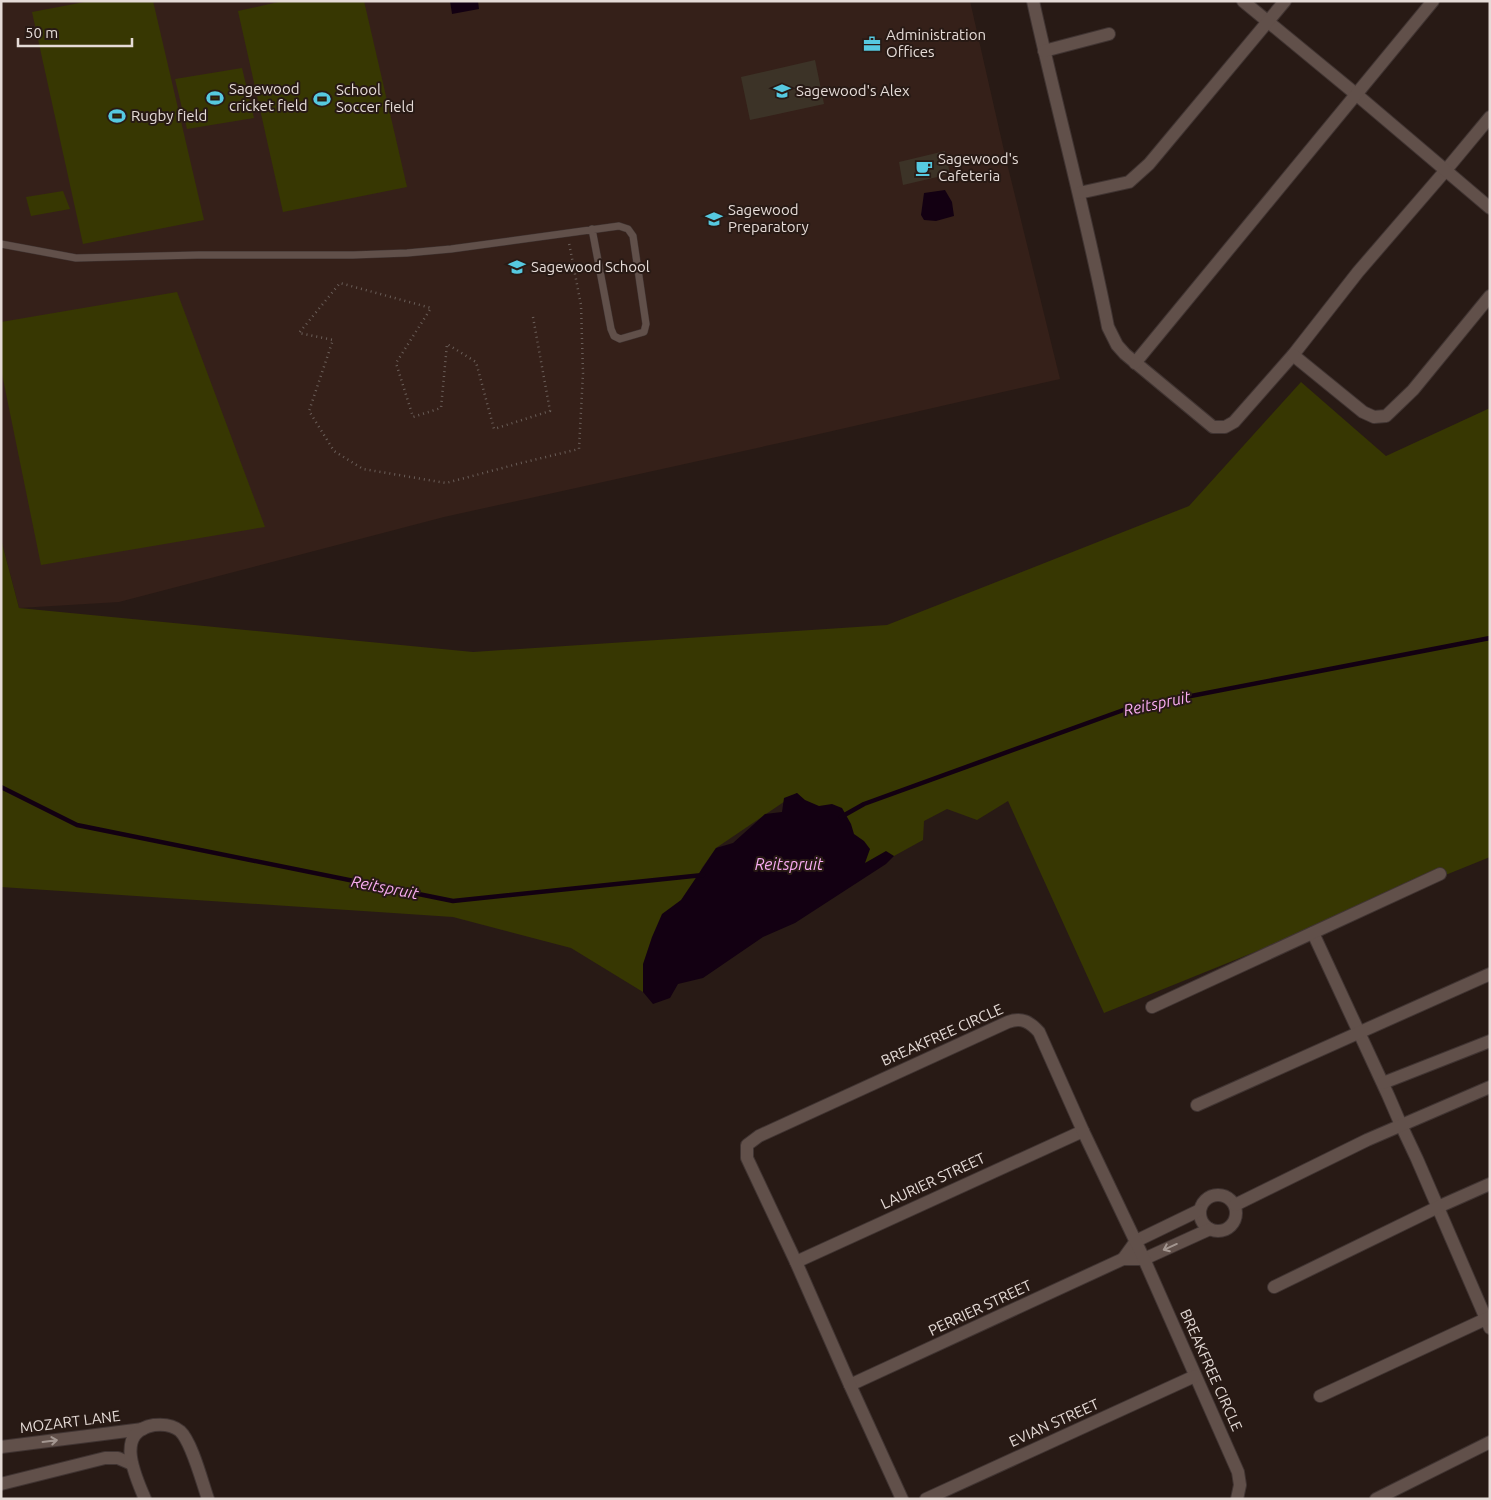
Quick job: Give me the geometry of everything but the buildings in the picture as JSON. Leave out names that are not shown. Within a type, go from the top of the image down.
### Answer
[{"type":"street","points":[[1033,1],[1079,192],[1108,327],[1117,345],[1135,363],[1213,427],[1225,427],[1234,422],[1293,355],[1358,272],[1490,116]]},
{"type":"street","points":[[1243,1],[1490,208]]},
{"type":"street","points":[[1079,192],[1129,182],[1149,164],[1285,1]]},
{"type":"street","points":[[1135,363],[1433,1]]},
{"type":"street","points":[[1044,51],[1109,34]]},
{"type":"street","points":[[1293,355],[1363,412],[1374,417],[1386,416],[1413,390],[1490,296]]},
{"type":"street","points":[[1152,1007],[1440,874]]},
{"type":"street","points":[[1312,933],[1383,1082],[1400,1125],[1417,1159],[1488,1321],[1320,1396]]},
{"type":"street","points":[[1197,1105],[1490,974]]},
{"type":"street","name":"BREAKFREE CIRCLE","points":[[902,1499],[796,1262],[747,1158],[747,1145],[767,1132],[1008,1022],[1022,1019],[1032,1024],[1039,1032],[1083,1131],[1136,1241],[1238,1472],[1240,1485],[1236,1499]]},
{"type":"street","points":[[1383,1082],[1490,1040]]},
{"type":"street","points":[[1235,1205],[1367,1140],[1490,1087]]},
{"type":"street","name":"LAURIER STREET","points":[[796,1262],[1083,1131]]},
{"type":"street","points":[[1274,1287],[1438,1207],[1490,1184]]},
{"type":"street","points":[[1215,1195],[1227,1197],[1235,1205],[1236,1218],[1228,1229],[1215,1231],[1202,1221],[1200,1210],[1205,1200],[1215,1195]]},
{"type":"street","name":"PERRIER STREET","points":[[1122,1259],[1136,1241],[1200,1210]]},
{"type":"street","name":"PERRIER STREET","points":[[850,1385],[1122,1259],[1144,1259],[1210,1229]]},
{"type":"street","name":"EVIAN STREET","points":[[926,1499],[1195,1376]]},
{"type":"street","name":"MOZART LANE","points":[[1,1447],[143,1429],[153,1425],[171,1426],[179,1430],[190,1446],[208,1499]]},
{"type":"street","points":[[143,1429],[135,1435],[131,1443],[130,1457],[145,1499]]},
{"type":"street","points":[[1376,1499],[1490,1442]]},
{"type":"street","points":[[1,1484],[105,1458],[118,1458],[132,1464]]},
{"type":"lane","points":[[1,244],[76,258],[198,255],[353,255],[451,249],[592,229],[619,226],[628,229],[633,236],[646,324],[644,332],[620,339],[614,336],[611,329],[592,229]]},
{"type":"path","points":[[533,317],[550,411],[494,429],[476,362],[446,344],[441,408],[413,417],[396,363],[431,308],[340,283],[299,333],[333,340],[309,411],[334,450],[363,469],[446,482],[578,449],[583,373],[581,305],[567,233]]},
{"type":"shaded area","name":"Sagewood School","points":[[1,1],[970,1],[1005,155],[1060,379],[444,517],[119,602],[19,608],[1,539]]},
{"type":"shaded area","name":"Rugby field","points":[[90,1],[153,1],[204,220],[83,244],[32,12]]},
{"type":"shaded area","name":"School Soccer field","points":[[283,1],[364,1],[407,187],[283,212],[238,11]]},
{"type":"shaded area","name":"Sagewood cricket field","points":[[242,68],[254,118],[187,129],[175,79]]},
{"type":"shaded area","points":[[63,191],[70,209],[31,216],[26,197]]},
{"type":"shaded area","points":[[177,292],[265,527],[41,565],[1,369],[1,322]]},
{"type":"shaded area","name":"Reitspruit","points":[[1301,382],[1386,456],[1490,408],[1490,857],[1104,1013],[1008,801],[977,820],[947,809],[924,821],[923,840],[894,856],[865,863],[797,793],[716,848],[702,868],[643,992],[571,948],[453,917],[1,887],[1,539],[19,608],[473,652],[887,625],[1189,506]]},
{"type":"water","points":[[450,1],[478,1],[479,9],[452,14]]},
{"type":"water","points":[[945,190],[952,202],[954,216],[936,221],[924,220],[921,215],[924,193]]},
{"type":"water","name":"Reitspruit","points":[[797,793],[805,800],[819,806],[832,804],[842,808],[854,834],[864,841],[870,849],[865,863],[886,851],[894,856],[886,864],[795,923],[763,937],[703,978],[678,984],[670,998],[653,1004],[643,992],[643,964],[662,914],[681,900],[716,848],[733,843],[765,814],[782,812],[784,798]]},
{"type":"waterway","name":"Reitspruit","points":[[841,817],[864,804],[1129,708],[1490,638]]},
{"type":"waterway","name":"Reitspruit","points":[[1,787],[77,825],[453,901],[703,875]]},
{"type":"place","name":"Administration Offices","points":[[872,44]]},
{"type":"place","name":"Sagewood's Alex","points":[[782,91]]},
{"type":"place","name":"Sagewood cricket field","points":[[215,98]]},
{"type":"place","name":"School Soccer field","points":[[322,99]]},
{"type":"place","name":"Rugby field","points":[[117,116]]},
{"type":"place","name":"Sagewood's Cafeteria","points":[[924,168]]},
{"type":"place","name":"Sagewood Preparatory","points":[[714,219]]},
{"type":"place","name":"Sagewood School","points":[[517,267]]}]
